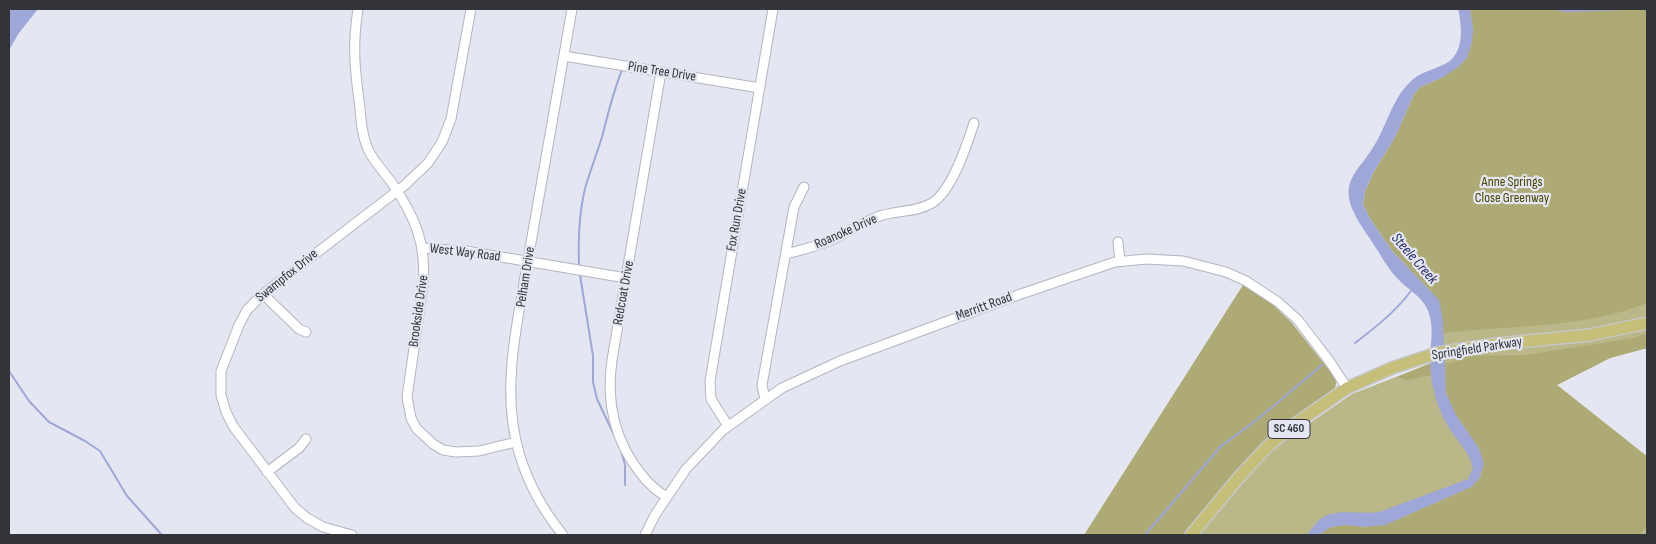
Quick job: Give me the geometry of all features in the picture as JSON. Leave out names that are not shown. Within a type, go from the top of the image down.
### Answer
[{"type":"main road","name":"Springfield Parkway","points":[[1191,535],[1240,476],[1268,446],[1298,422],[1348,388],[1392,368],[1438,353],[1466,348],[1590,335],[1647,323]]},
{"type":"street","name":"Brookside Drive","points":[[358,9],[353,52],[364,137],[371,156],[409,209],[423,248],[425,270],[406,397],[411,418],[416,428],[424,437],[433,444],[450,451],[467,453],[516,442]]},
{"type":"street","name":"Swampfox Drive","points":[[352,535],[323,527],[307,518],[295,508],[233,426],[221,395],[221,371],[238,325],[247,310],[263,294],[397,191],[428,163],[447,132],[453,110],[471,9]]},
{"type":"street","name":"Pelham Drive","points":[[563,535],[545,511],[534,491],[516,442],[510,376],[572,9]]},
{"type":"street","name":"Fox Run Drive","points":[[728,426],[711,399],[710,381],[773,9]]},
{"type":"street","name":"Pine Tree Drive","points":[[564,56],[760,88]]},
{"type":"street","name":"Redcoat Drive","points":[[661,72],[609,388],[612,415],[619,436],[635,467],[654,488],[667,497]]},
{"type":"street","name":"Roanoke Drive","points":[[786,254],[830,241],[850,228],[879,216],[912,210],[932,203],[941,195],[962,162],[974,123]]},
{"type":"street","points":[[765,399],[762,385],[794,206],[804,187]]},
{"type":"street","points":[[1118,242],[1120,261]]},
{"type":"street","name":"West Way Road","points":[[423,248],[466,251],[626,278]]},
{"type":"street","name":"Merritt Road","points":[[645,535],[655,514],[686,469],[728,426],[765,399],[802,378],[840,361],[1085,271],[1120,261],[1146,259],[1183,261],[1226,272],[1252,285],[1278,302],[1298,320],[1348,388]]},
{"type":"street","points":[[263,294],[299,329],[306,332]]},
{"type":"street","points":[[267,472],[299,448],[306,439]]},
{"type":"green space","name":"Anne Springs Close Greenway","points":[[1464,9],[1628,9],[1647,42],[1647,348],[1610,358],[1557,385],[1647,456],[1647,535],[1199,535],[1272,449],[1352,394],[1437,361],[1437,322],[1406,277],[1461,57]]},
{"type":"green space","points":[[1470,9],[1647,9],[1647,303],[1597,318],[1572,322],[1443,333],[1443,321],[1432,292],[1392,251],[1369,217],[1363,204],[1365,191],[1373,173],[1395,137],[1414,94],[1420,87],[1443,77],[1473,29]]},
{"type":"green space","points":[[1243,285],[1271,303],[1292,323],[1337,380],[1335,388],[1263,442],[1230,478],[1183,535],[1084,535]]},
{"type":"green space","points":[[1647,333],[1647,348],[1610,358],[1557,385],[1647,457],[1647,526],[1638,535],[1319,535],[1331,527],[1346,525],[1364,527],[1398,520],[1471,487],[1481,475],[1484,464],[1479,448],[1456,415],[1446,393],[1445,363],[1468,356],[1525,355],[1634,338]]},
{"type":"green space","points":[[1431,363],[1432,375],[1407,380],[1397,377]]},
{"type":"water","points":[[12,9],[38,9],[19,33],[9,50],[9,12]]},
{"type":"water","points":[[1458,9],[1470,9],[1473,29],[1472,42],[1467,58],[1457,68],[1443,77],[1420,87],[1414,94],[1395,137],[1373,173],[1365,191],[1363,204],[1369,217],[1392,251],[1439,300],[1443,321],[1446,393],[1456,415],[1479,448],[1484,464],[1479,479],[1471,487],[1385,525],[1364,527],[1346,525],[1331,527],[1319,535],[1307,535],[1324,517],[1340,513],[1382,511],[1468,479],[1473,468],[1466,451],[1443,418],[1435,395],[1430,370],[1432,331],[1428,311],[1419,298],[1388,267],[1357,218],[1349,195],[1352,178],[1374,146],[1402,91],[1417,76],[1445,64],[1456,54],[1461,31]]},
{"type":"waterway","points":[[1556,9],[1565,11],[1626,9]]},
{"type":"waterway","points":[[579,265],[580,225],[586,185],[622,70]]},
{"type":"waterway","points":[[580,275],[593,356],[593,382],[597,399],[614,435]]},
{"type":"waterway","points":[[1355,343],[1378,325],[1411,291]]},
{"type":"waterway","points":[[1145,535],[1221,446],[1258,419],[1322,365]]},
{"type":"waterway","points":[[9,371],[29,401],[49,422],[100,451],[127,496],[162,535]]},
{"type":"waterway","points":[[621,450],[625,465],[625,485]]},
{"type":"water label","name":"Steele Creek","points":[[1414,259]]}]
